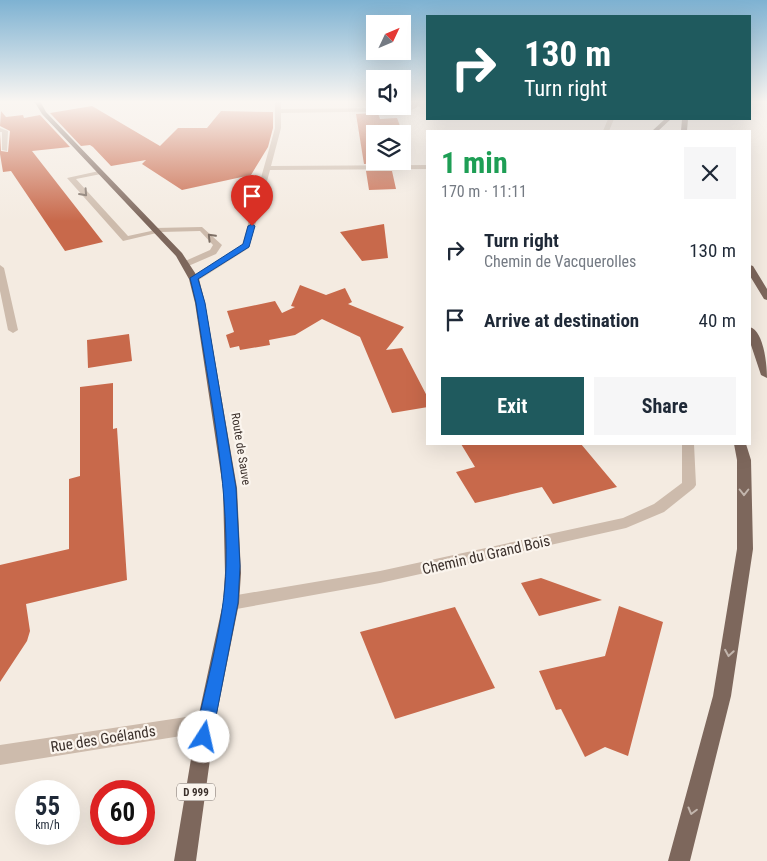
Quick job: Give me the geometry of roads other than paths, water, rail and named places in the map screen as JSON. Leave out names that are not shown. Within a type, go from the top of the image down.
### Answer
[{"type":"main road","name":"Route de Sauve","points":[[70,141],[186,264],[194,278],[200,303],[230,488],[233,566],[231,603],[206,723],[185,861]]},
{"type":"main road","points":[[751,270],[767,297]]},
{"type":"main road","points":[[751,332],[767,375]]},
{"type":"main road","points":[[679,861],[722,696],[744,549],[744,460],[740,445]]},
{"type":"street","points":[[5,141],[5,150]]},
{"type":"street","points":[[194,278],[246,246],[274,141]]},
{"type":"street","points":[[267,168],[426,167]]},
{"type":"street","points":[[99,173],[71,178],[126,239],[156,231],[202,228],[218,245],[213,252],[186,264]]},
{"type":"street","points":[[0,268],[14,330]]},
{"type":"street","name":"Chemin du Grand Bois","points":[[231,603],[404,574],[626,523],[659,508],[690,485],[688,445]]},
{"type":"street","name":"Rue des Goélands","points":[[0,755],[206,723]]}]
